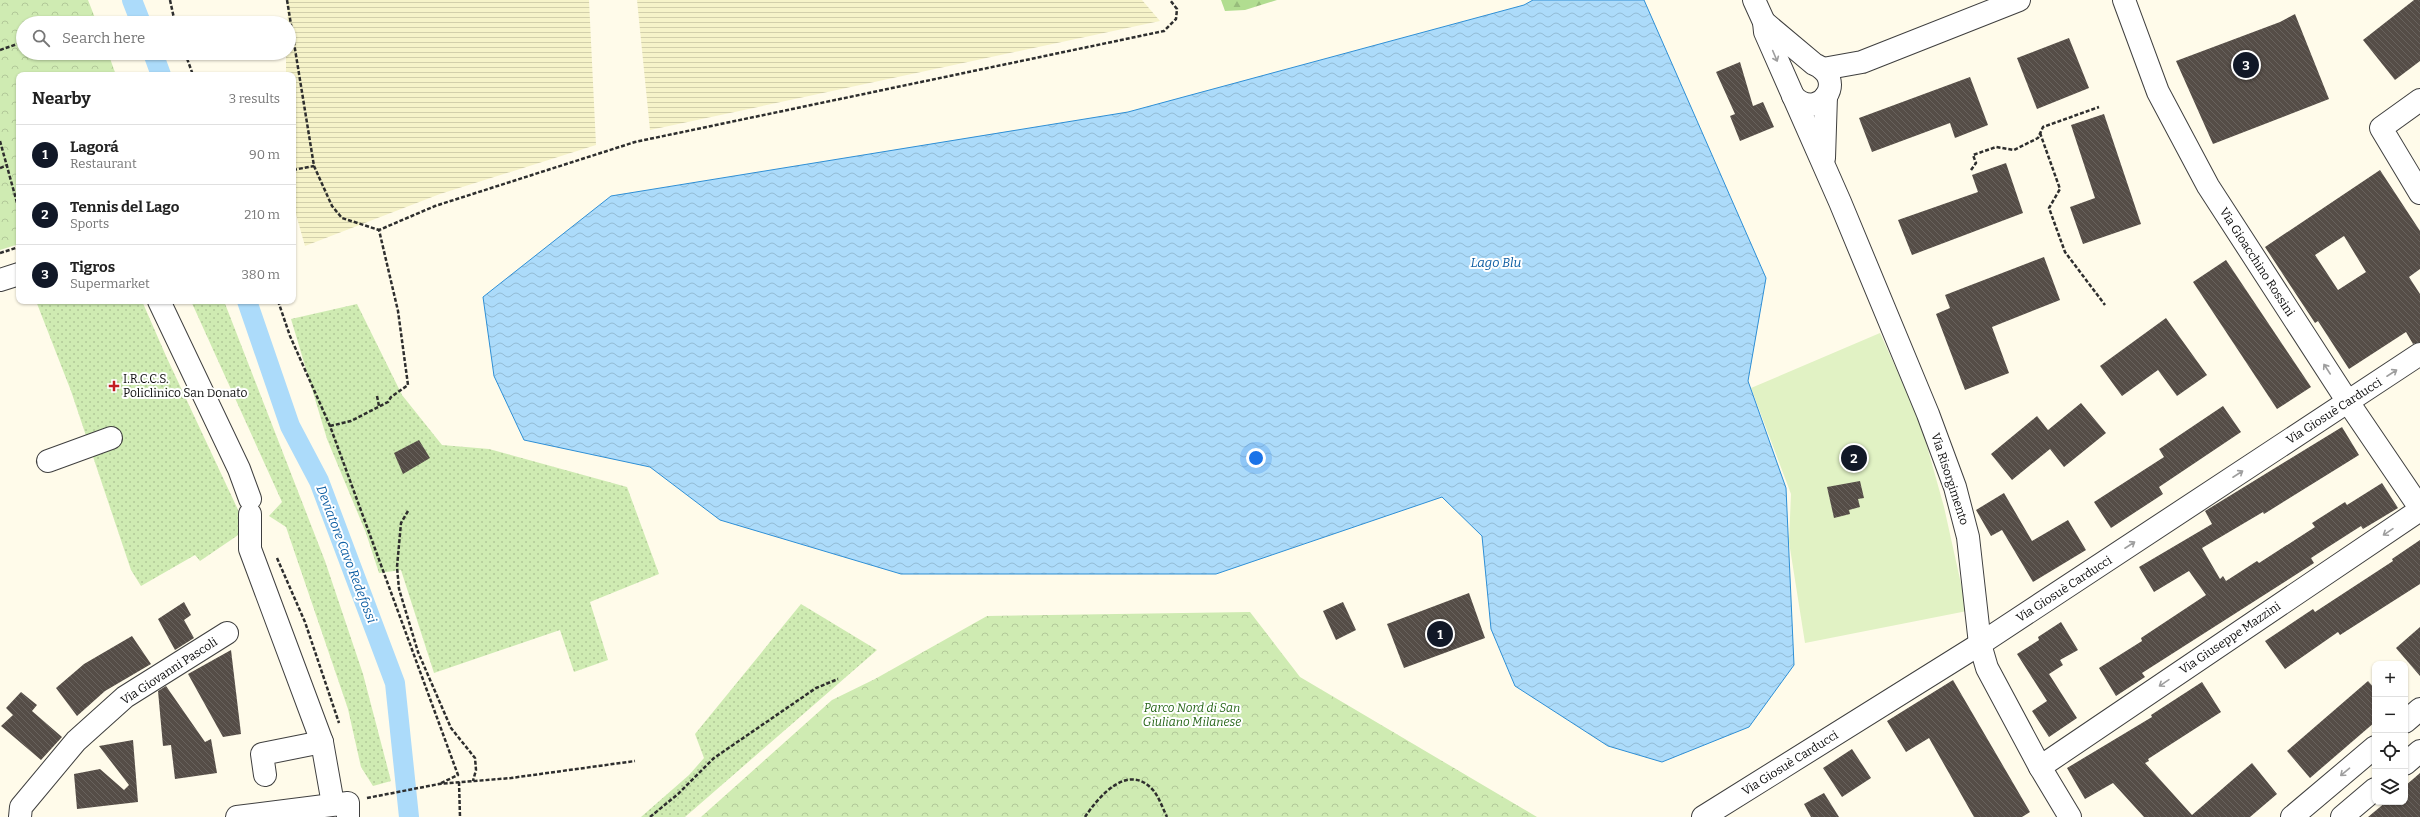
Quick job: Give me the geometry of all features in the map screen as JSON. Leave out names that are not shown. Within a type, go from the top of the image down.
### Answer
[{"type":"street","name":"Via Risorgimento","points":[[1754,0],[1764,22],[1765,32],[1824,164],[1928,414],[1955,487],[1972,562],[1980,644],[1994,685],[2070,817]]},
{"type":"street","points":[[1823,78],[2018,0]]},
{"type":"street","name":"Via Gioacchino Rossini","points":[[2124,0],[2158,92],[2208,186],[2348,402],[2420,509]]},
{"type":"street","name":"Via Risorgimento","points":[[1764,22],[1823,78],[1824,164]]},
{"type":"street","points":[[1807,64],[1823,78],[1822,101],[1810,105],[1803,104],[1791,93],[1789,83],[1794,70],[1807,64]]},
{"type":"street","points":[[2420,100],[2381,128],[2420,193]]},
{"type":"street","points":[[0,280],[16,275]]},
{"type":"street","points":[[159,304],[238,470],[250,507],[250,549],[322,742],[343,808],[237,817]]},
{"type":"street","name":"Via Giosuè Carducci","points":[[1703,817],[1980,644],[2420,354]]},
{"type":"street","points":[[48,462],[111,438]]},
{"type":"street","name":"Via Giuseppe Mazzini","points":[[2040,767],[2420,509]]},
{"type":"street","name":"Via Giovanni Pascoli","points":[[20,817],[21,807],[76,741],[119,702],[227,633]]},
{"type":"street","points":[[265,775],[262,754],[322,742]]},
{"type":"street","points":[[2292,817],[2372,750]]},
{"type":"street","points":[[2408,761],[2420,751]]},
{"type":"street","points":[[2342,817],[2372,792]]},
{"type":"path","points":[[170,0],[173,16]]},
{"type":"path","points":[[287,0],[290,16]]},
{"type":"path","points":[[296,57],[314,166],[332,206],[342,218],[378,230],[435,206],[635,142],[1164,31],[1176,19],[1177,10],[1170,0]]},
{"type":"path","points":[[0,50],[16,44]]},
{"type":"path","points":[[188,60],[192,72]]},
{"type":"path","points":[[1971,170],[1976,163],[1973,154],[1996,147],[2014,150],[2038,138],[2043,127],[2099,106]]},
{"type":"path","points":[[2040,134],[2060,190],[2049,208],[2064,252],[2105,305]]},
{"type":"path","points":[[0,141],[16,198]]},
{"type":"path","points":[[0,168],[8,165]]},
{"type":"path","points":[[296,169],[314,166]]},
{"type":"path","points":[[330,426],[351,421],[379,406],[408,385],[398,311],[378,230]]},
{"type":"path","points":[[0,253],[16,248]]},
{"type":"path","points":[[279,304],[290,336],[330,426],[458,775],[440,784]]},
{"type":"path","points":[[377,396],[379,406]]},
{"type":"path","points":[[408,511],[401,523],[397,567],[400,589],[418,652],[451,728],[475,758],[476,770],[474,781]]},
{"type":"path","points":[[650,817],[678,794],[714,758],[816,688],[838,679]]},
{"type":"path","points":[[379,794],[440,784],[635,761]]},
{"type":"path","points":[[1085,817],[1096,801],[1120,781],[1139,780],[1153,790],[1167,817]]},
{"type":"path","points":[[459,782],[460,817]]},
{"type":"shaded area","points":[[287,0],[589,0],[596,145],[440,194],[305,246],[296,214],[296,72],[286,72],[286,60],[296,60],[296,16],[288,16]]},
{"type":"shaded area","points":[[637,0],[1142,0],[1160,21],[650,130]]},
{"type":"green space","points":[[0,0],[88,0],[94,16],[16,16],[16,60],[111,60],[115,72],[16,72],[16,245],[0,250]]},
{"type":"green space","points":[[1221,0],[1277,0],[1245,10],[1225,11]]},
{"type":"green space","points":[[37,304],[143,304],[247,529],[200,561],[195,555],[141,586],[131,570],[71,391]]},
{"type":"green space","points":[[192,304],[225,304],[325,561],[363,674],[391,781],[373,786],[361,767],[348,709],[286,527],[269,516],[282,502]]},
{"type":"green space","points":[[357,304],[402,395],[442,445],[489,449],[627,487],[659,574],[590,602],[608,660],[574,672],[560,630],[434,673],[401,570],[379,573],[366,533],[327,439],[291,319]]},
{"type":"green space","points":[[1880,333],[1920,421],[1944,507],[1967,611],[1805,643],[1789,542],[1791,494],[1751,388]]},
{"type":"green space","points":[[801,604],[877,650],[685,817],[641,817],[689,775],[704,758],[695,734]]},
{"type":"green space","name":"Parco Nord di San Giuliano Milanese","points":[[1250,612],[1300,677],[1537,817],[701,817],[832,700],[875,679],[987,616]]},
{"type":"water","name":"Lago Blu","points":[[1533,0],[1644,0],[1766,278],[1748,381],[1786,488],[1794,665],[1749,727],[1662,762],[1608,746],[1515,686],[1491,629],[1482,536],[1442,497],[1216,574],[901,574],[720,520],[650,467],[524,440],[494,376],[483,297],[611,196],[1128,112],[1524,5]]},
{"type":"building","points":[[2414,0],[2420,0],[2420,61],[2395,80],[2363,40]]},
{"type":"building","points":[[2295,14],[2329,99],[2213,144],[2176,61],[2280,22]]},
{"type":"building","points":[[2069,38],[2089,88],[2037,109],[2017,58]]},
{"type":"building","points":[[1740,62],[1753,106],[1763,102],[1774,127],[1740,141],[1730,116],[1735,114],[1716,72]]},
{"type":"building","points":[[1970,77],[1988,125],[1955,138],[1950,123],[1872,152],[1859,118]]},
{"type":"building","points":[[2104,114],[2141,224],[2083,244],[2070,207],[2095,198],[2071,125]]},
{"type":"building","points":[[2006,163],[2023,213],[1912,255],[1898,220],[1978,192],[1972,175]]},
{"type":"building","points":[[2380,170],[2420,231],[2420,269],[2409,277],[2420,294],[2420,342],[2413,344],[2406,332],[2349,369],[2318,321],[2315,323],[2265,247]],"holes":[[[2344,236],[2366,272],[2338,290],[2315,255]]]},
{"type":"building","points":[[2044,257],[2060,300],[1992,327],[2009,373],[1965,390],[1936,314],[1950,308],[1945,295]]},
{"type":"building","points":[[2226,260],[2311,387],[2277,409],[2193,282]]},
{"type":"building","points":[[2166,318],[2207,375],[2177,396],[2158,370],[2122,396],[2100,366]]},
{"type":"building","points":[[2081,403],[2106,433],[2064,467],[2050,449],[2012,480],[1991,454],[2037,416],[2048,430]]},
{"type":"building","points":[[2223,406],[2241,432],[2159,487],[2163,494],[2111,528],[2094,502],[2164,457],[2159,449]]},
{"type":"building","points":[[2342,427],[2359,455],[2264,514],[2263,512],[2202,548],[2220,579],[2223,576],[2226,581],[2257,561],[2259,563],[2315,527],[2312,523],[2345,502],[2347,505],[2382,483],[2398,508],[2363,529],[2361,526],[2311,558],[2314,563],[2142,673],[2145,677],[2116,696],[2099,668],[2142,641],[2141,638],[2206,595],[2189,571],[2154,592],[2139,567],[2212,524],[2205,511]]},
{"type":"building","points":[[419,440],[430,458],[403,474],[394,453]]},
{"type":"building","points":[[1860,481],[1864,498],[1858,499],[1860,507],[1849,510],[1850,514],[1834,518],[1827,487]]},
{"type":"building","points":[[2004,493],[2032,541],[2068,520],[2086,550],[2033,582],[2002,530],[1991,536],[1976,510]]},
{"type":"building","points":[[2420,540],[2420,584],[2340,635],[2338,632],[2285,669],[2265,641],[2313,609],[2315,612],[2393,561],[2392,559]]},
{"type":"building","points":[[1469,593],[1485,638],[1404,668],[1387,624]]},
{"type":"building","points":[[184,602],[191,615],[184,620],[194,638],[175,650],[158,619]]},
{"type":"building","points":[[1343,602],[1356,630],[1336,640],[1323,611]]},
{"type":"building","points":[[2061,622],[2078,650],[2060,660],[2063,665],[2049,674],[2077,718],[2049,737],[2032,711],[2047,701],[2017,654],[2039,640],[2038,637]]},
{"type":"building","points":[[2420,627],[2420,676],[2408,661],[2396,648]]},
{"type":"building","points":[[132,636],[151,664],[105,691],[77,716],[56,688],[84,664]]},
{"type":"building","points":[[231,650],[241,734],[223,737],[188,674]]},
{"type":"building","points":[[1953,680],[2030,812],[2022,817],[1974,817],[1929,738],[1906,752],[1887,721]]},
{"type":"building","points":[[2368,681],[2372,686],[2372,725],[2310,778],[2287,751]]},
{"type":"building","points":[[2202,682],[2221,712],[2148,759],[2149,761],[2145,763],[2192,815],[2252,763],[2277,794],[2250,817],[2144,817],[2113,783],[2085,799],[2067,768],[2152,717],[2151,715]]},
{"type":"building","points":[[166,686],[205,742],[211,739],[217,773],[175,779],[171,745],[163,746],[158,691]]},
{"type":"building","points":[[21,692],[37,705],[32,711],[62,737],[41,760],[1,726],[13,715],[6,708]]},
{"type":"building","points":[[133,740],[138,802],[77,809],[74,774],[100,769],[124,790],[129,785],[99,746]]},
{"type":"building","points":[[1852,749],[1871,778],[1842,797],[1823,768]]},
{"type":"building","points":[[2420,773],[2420,817],[2368,817],[2382,805],[2408,805],[2408,783]]},
{"type":"building","points":[[1824,793],[1839,817],[1811,817],[1804,804]]},
{"type":"waterway","name":"Deviatore Cavo Redefossi","points":[[132,0],[138,16]]},
{"type":"waterway","name":"Deviatore Cavo Redefossi","points":[[156,60],[160,72]]},
{"type":"waterway","name":"Deviatore Cavo Redefossi","points":[[248,304],[290,426],[319,481],[395,683],[409,817]]},
{"type":"place","name":"Tigros","points":[[2246,65]]},
{"type":"place","name":"I.R.C.C.S. Policlinico San Donato","points":[[114,386]]},
{"type":"place","name":"Tennis del Lago","points":[[1854,458]]},
{"type":"place","name":"Lagorá","points":[[1440,634]]}]
